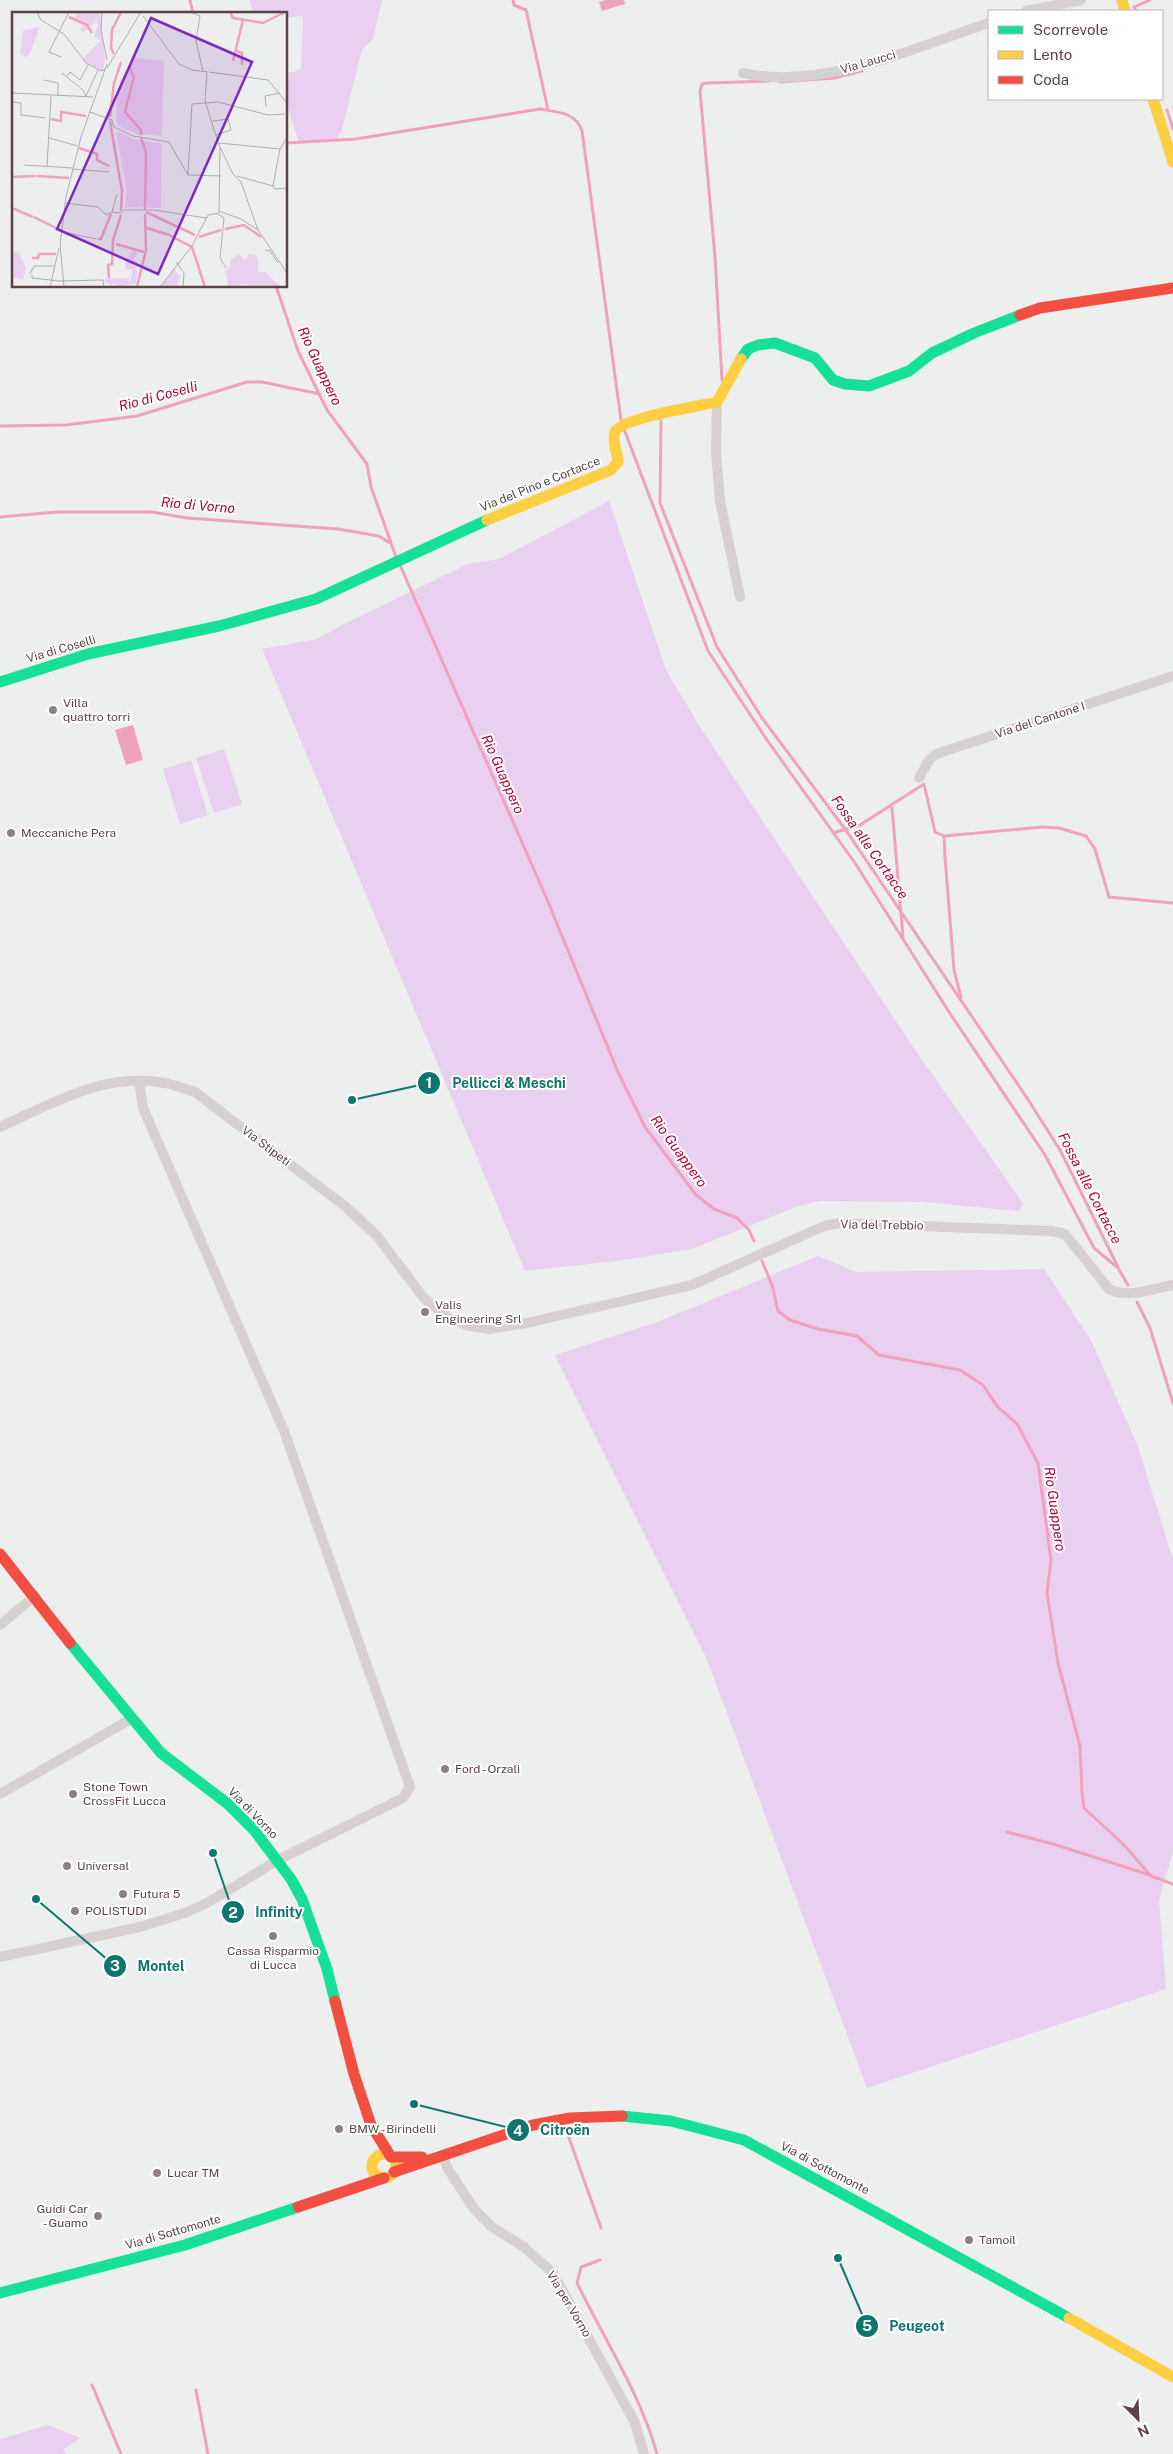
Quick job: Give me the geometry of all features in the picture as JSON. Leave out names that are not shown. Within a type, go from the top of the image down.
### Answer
[{"type":"street","points":[[1031,10],[1081,0]]},
{"type":"street","name":"Via Laucci","points":[[742,73],[797,76],[839,71],[878,61],[988,23]]},
{"type":"street","points":[[1153,100],[1173,162]]},
{"type":"street","points":[[740,597],[720,501],[716,452],[717,402],[733,370],[748,349],[758,345],[775,343],[815,358],[833,380],[845,384],[869,386],[909,371],[932,353],[974,333],[1040,308],[1173,288]]},
{"type":"street","name":"Via del Pino e Cortacce","points":[[131,644],[219,626],[316,599],[506,511],[611,470],[618,462],[614,432],[622,424],[717,402]]},
{"type":"street","name":"Via di Coselli","points":[[0,682],[54,664],[131,644]]},
{"type":"street","name":"Via del Cantone I","points":[[918,778],[929,760],[936,754],[1173,676]]},
{"type":"street","points":[[0,1957],[163,1921],[207,1903],[278,1860],[403,1798],[409,1791],[410,1782],[284,1431],[143,1108],[139,1081]]},
{"type":"street","name":"Via Stipeti","points":[[0,1127],[82,1089],[139,1081],[165,1083],[195,1092],[346,1207],[377,1236],[423,1297],[433,1306],[449,1318],[466,1325],[489,1328]]},
{"type":"street","name":"Via del Trebbio","points":[[489,1328],[526,1323],[692,1285],[824,1226],[839,1223],[1051,1231],[1065,1234],[1109,1289],[1118,1294],[1133,1294],[1173,1285]]},
{"type":"street","name":"Via di Vorno","points":[[0,1554],[131,1719],[161,1753],[228,1804],[254,1830],[278,1860],[302,1899],[321,1952],[354,2074],[372,2125],[392,2157]]},
{"type":"street","points":[[0,1625],[35,1596]]},
{"type":"street","points":[[0,1794],[131,1719]]},
{"type":"street","name":"Via di Sottomonte","points":[[0,2293],[185,2245],[509,2132],[547,2122],[586,2117],[658,2118],[704,2126],[744,2140],[1008,2283],[1173,2377]]},
{"type":"street","name":"Via di Vorno","points":[[372,2125],[372,2164]]},
{"type":"street","name":"Via di Sottomonte","points":[[351,2188],[380,2155],[392,2157],[438,2157]]},
{"type":"street","points":[[372,2164],[376,2175],[389,2175],[396,2164],[392,2157]]},
{"type":"street","name":"Via per Vorno","points":[[438,2157],[474,2209],[492,2227],[524,2247],[553,2272],[635,2423],[644,2454]]},
{"type":"shaded area","points":[[250,0],[382,0],[373,39],[362,50],[342,130],[335,141],[299,143],[288,109],[288,73],[301,69],[303,16],[288,18],[288,12],[253,12]]},
{"type":"shaded area","points":[[624,0],[625,4],[602,11],[599,2]]},
{"type":"shaded area","points":[[609,501],[666,670],[699,725],[916,1051],[1023,1203],[1019,1211],[923,1202],[819,1201],[796,1207],[692,1249],[617,1261],[525,1271],[262,649],[317,639],[468,564],[499,559]]},
{"type":"shaded area","points":[[133,725],[143,760],[126,765],[115,730]]},
{"type":"shaded area","points":[[224,749],[242,804],[214,813],[196,758]]},
{"type":"shaded area","points":[[191,760],[208,815],[180,824],[163,769]]},
{"type":"shaded area","points":[[818,1256],[856,1272],[1044,1269],[1092,1342],[1138,1447],[1173,1559],[1173,1851],[1159,1900],[1166,1989],[867,2088],[706,1657],[555,1355],[657,1322]]},
{"type":"shaded area","points":[[48,2425],[81,2438],[63,2449],[67,2454],[0,2454],[0,2439]]},
{"type":"waterway","name":"Rio Guappero","points":[[190,0],[193,12]]},
{"type":"waterway","points":[[513,0],[514,5],[526,10],[548,110]]},
{"type":"waterway","points":[[1136,10],[1134,7],[1150,0]]},
{"type":"waterway","points":[[780,82],[834,78],[862,71]]},
{"type":"waterway","points":[[722,380],[715,257],[700,91],[702,84],[707,83],[769,81]]},
{"type":"waterway","points":[[288,143],[356,139],[540,109],[571,116],[582,131],[621,420]]},
{"type":"waterway","points":[[1167,110],[1173,129]]},
{"type":"waterway","name":"Rio Guappero","points":[[277,288],[298,351],[327,410],[367,464],[371,487],[396,557]]},
{"type":"waterway","name":"Rio di Coselli","points":[[0,426],[66,425],[137,416],[247,382],[262,382],[320,394]]},
{"type":"waterway","name":"Fossa alle Cortacce","points":[[661,421],[660,503],[717,647],[762,718],[845,829],[1027,1098],[1060,1150],[1118,1267]]},
{"type":"waterway","points":[[624,429],[708,651],[767,740],[855,863],[949,1012],[1045,1155],[1094,1248],[1118,1268],[1128,1285]]},
{"type":"waterway","name":"Rio di Vorno","points":[[0,517],[57,512],[152,512],[187,518],[338,529],[379,536],[390,543]]},
{"type":"waterway","name":"Rio Guappero","points":[[400,565],[546,897],[618,1072],[645,1127],[696,1195],[714,1209],[737,1218],[749,1230],[754,1241]]},
{"type":"waterway","points":[[833,833],[860,825],[924,784],[935,832],[944,836],[1042,827],[1059,828],[1086,836],[1095,849],[1109,897],[1173,903]]},
{"type":"waterway","points":[[892,808],[903,937]]},
{"type":"waterway","points":[[944,836],[945,858]]},
{"type":"waterway","points":[[945,857],[954,970],[961,997]]},
{"type":"waterway","name":"Rio Guappero","points":[[762,1261],[772,1285],[778,1311],[790,1320],[818,1329],[857,1336],[879,1355],[960,1370],[983,1385],[997,1406],[1017,1424],[1038,1463],[1051,1560],[1047,1593],[1058,1663],[1080,1746],[1084,1808],[1124,1845],[1151,1876],[1173,1884]]},
{"type":"waterway","points":[[1137,1302],[1150,1328],[1173,1403]]},
{"type":"waterway","points":[[1007,1832],[1053,1844],[1150,1875]]},
{"type":"waterway","points":[[568,2135],[601,2228]]},
{"type":"waterway","points":[[600,2260],[581,2267],[577,2283],[641,2409],[657,2454]]},
{"type":"waterway","points":[[92,2385],[121,2454]]},
{"type":"waterway","points":[[196,2390],[208,2454]]},
{"type":"traffic: fast","points":[[741,359],[748,349],[758,345],[775,343],[815,358],[833,380],[845,384],[869,386],[909,371],[932,353],[974,333],[1020,315]]},
{"type":"traffic: fast","points":[[0,682],[88,654],[219,626],[316,599],[487,520]]},
{"type":"traffic: fast","points":[[70,1643],[161,1753],[228,1804],[254,1830],[291,1879],[302,1899],[327,1969],[335,2001]]},
{"type":"traffic: fast","points":[[622,2116],[671,2121],[744,2140],[1069,2318]]},
{"type":"traffic: fast","points":[[0,2293],[185,2245],[298,2207]]},
{"type":"traffic: slow","points":[[1122,0],[1125,10]]},
{"type":"traffic: slow","points":[[1153,100],[1173,162]]},
{"type":"traffic: slow","points":[[487,520],[611,470],[618,462],[614,435],[620,427],[645,417],[717,402],[741,359]]},
{"type":"traffic: slow","points":[[384,2154],[392,2158],[396,2166],[392,2174],[384,2178],[376,2174],[372,2166],[376,2158],[384,2154]]},
{"type":"traffic: slow","points":[[1069,2318],[1173,2377]]},
{"type":"traffic: jam","points":[[1020,315],[1040,308],[1173,288]]},
{"type":"traffic: jam","points":[[0,1554],[70,1643]]},
{"type":"traffic: jam","points":[[335,2001],[354,2074],[371,2125],[391,2157],[422,2157]]},
{"type":"traffic: jam","points":[[394,2172],[533,2125],[570,2118],[622,2116]]},
{"type":"traffic: jam","points":[[298,2207],[384,2178]]},
{"type":"place","name":"Villa quattro torri","points":[[53,710]]},
{"type":"place","name":"Meccaniche Pera","points":[[11,833]]},
{"type":"place","name":"Pellicci & Meschi","points":[[352,1100]]},
{"type":"place","name":"Valis Engineering Srl","points":[[425,1312]]},
{"type":"place","name":"Ford - Orzali","points":[[445,1769]]},
{"type":"place","name":"Stone Town CrossFit Lucca","points":[[73,1794]]},
{"type":"place","name":"Infinity","points":[[213,1853]]},
{"type":"place","name":"Universal","points":[[67,1866]]},
{"type":"place","name":"Futura 5","points":[[123,1894]]},
{"type":"place","name":"Montel","points":[[36,1899]]},
{"type":"place","name":"POLISTUDI","points":[[75,1911]]},
{"type":"place","name":"Cassa Risparmio di Lucca","points":[[273,1936]]},
{"type":"place","name":"Citroën","points":[[414,2104]]},
{"type":"place","name":"BMW - Birindelli","points":[[339,2129]]},
{"type":"place","name":"Lucar TM","points":[[157,2173]]},
{"type":"place","name":"Guidi Car - Guamo","points":[[98,2216]]},
{"type":"place","name":"Tamoil","points":[[969,2240]]},
{"type":"place","name":"Peugeot","points":[[838,2258]]}]
